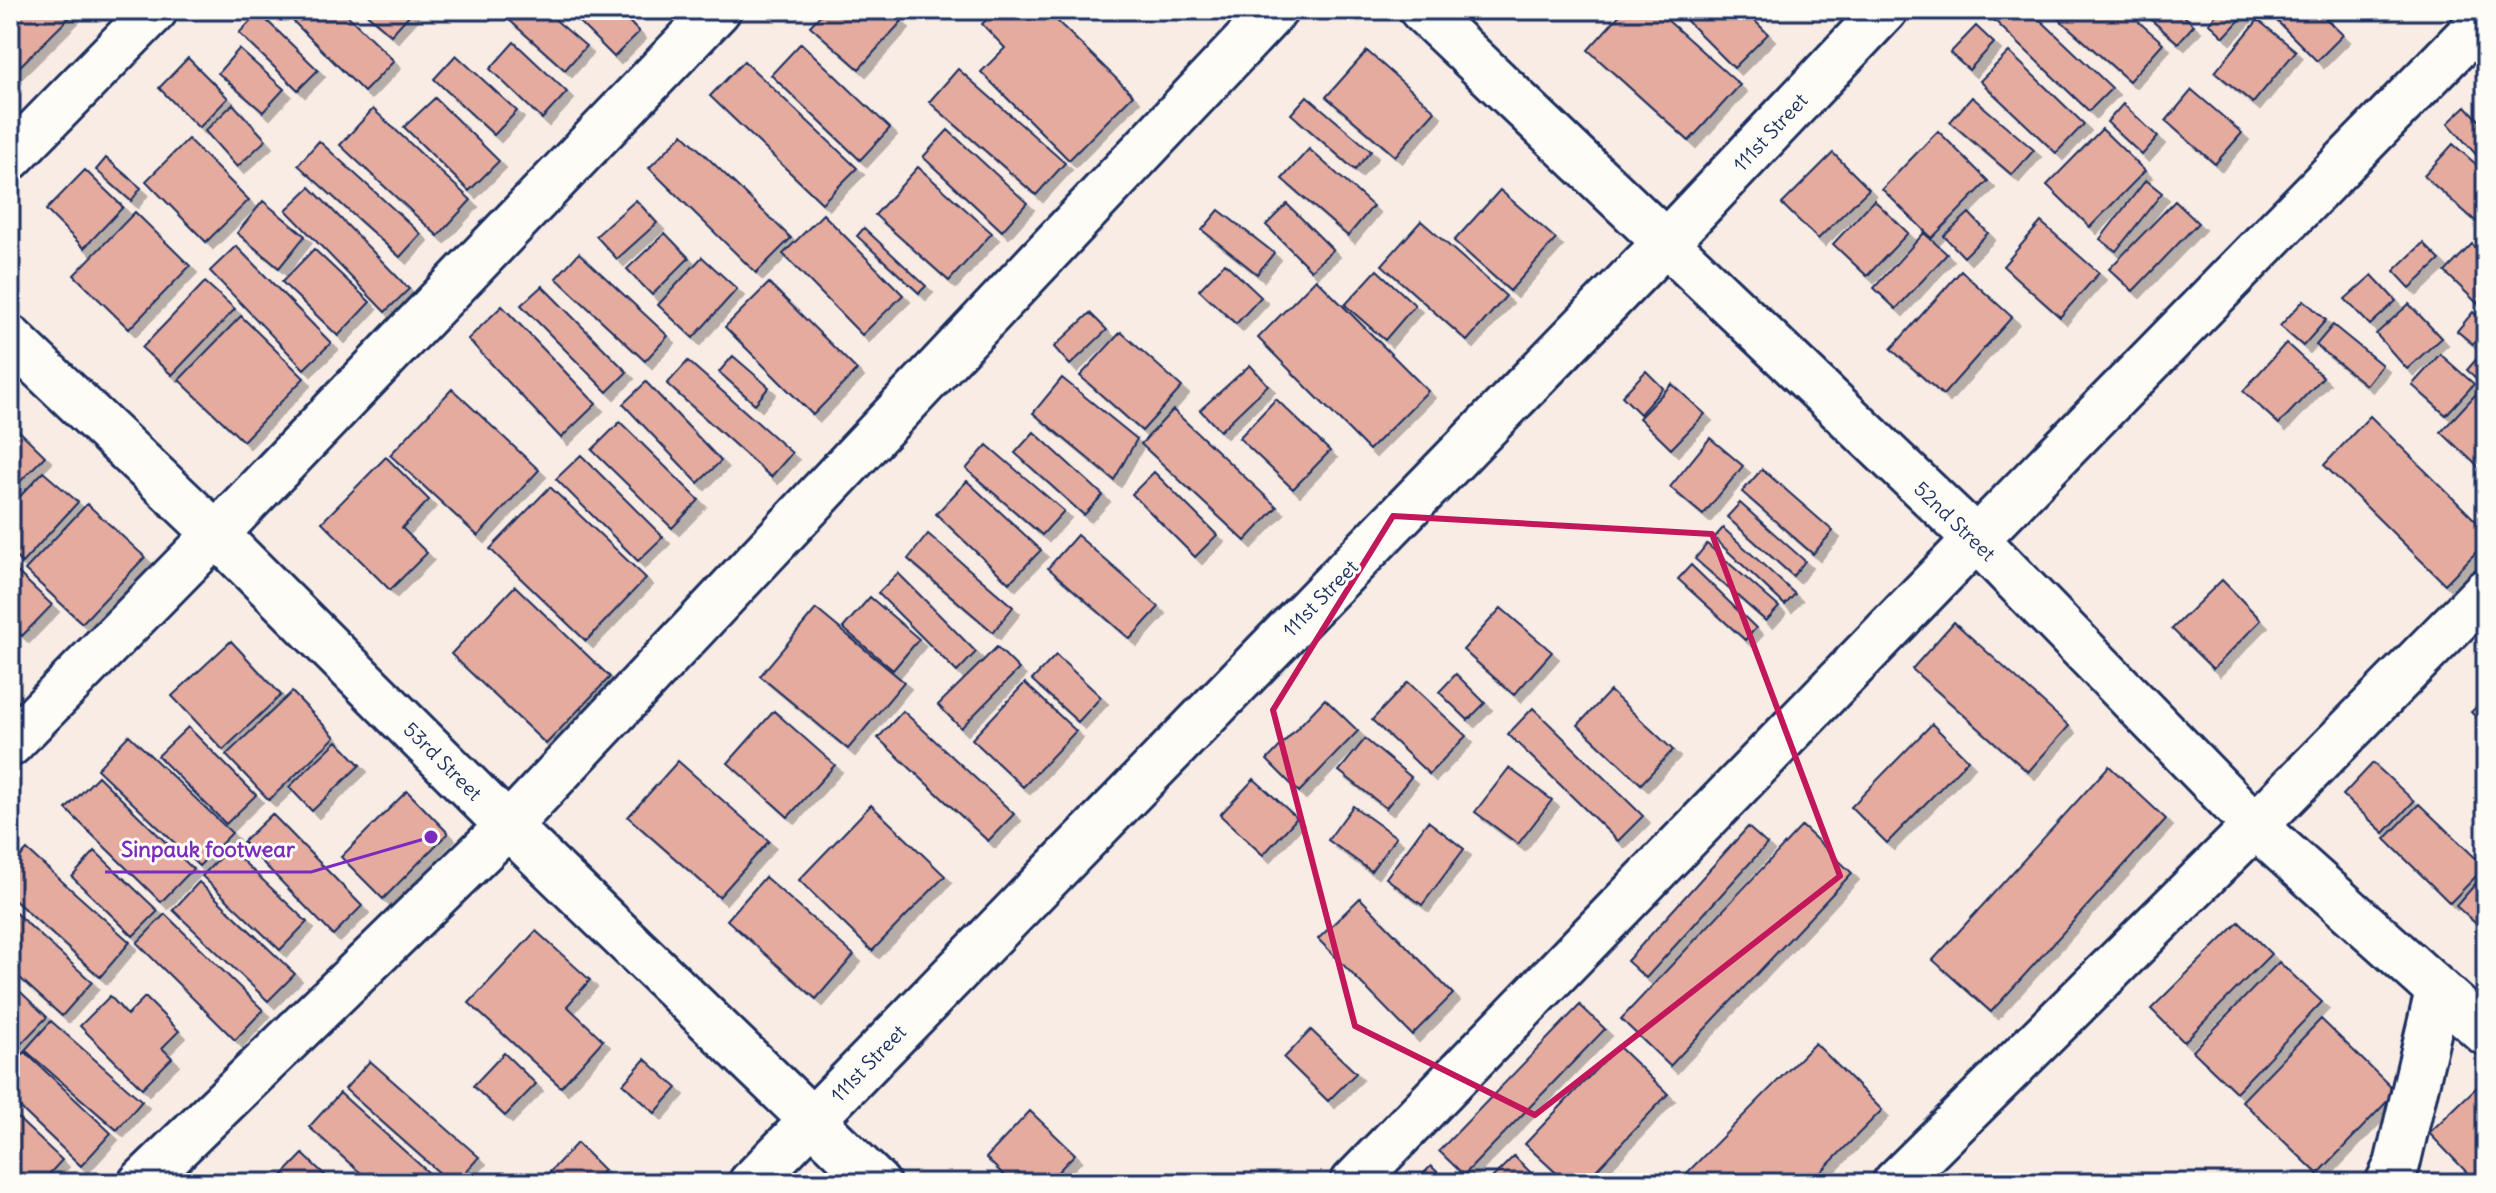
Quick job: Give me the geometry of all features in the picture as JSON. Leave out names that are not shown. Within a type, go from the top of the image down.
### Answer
[{"type":"street","points":[[10,158],[155,10]]},
{"type":"street","points":[[10,744],[216,534],[718,10]]},
{"type":"street","points":[[141,1183],[508,826],[1275,10]]},
{"type":"street","name":"52nd Street","points":[[1422,10],[1976,539],[2255,826],[2486,1033]]},
{"type":"street","name":"111st Street","points":[[751,1183],[1666,242],[1885,10]]},
{"type":"street","points":[[1353,1183],[2486,17]]},
{"type":"street","name":"53rd Street","points":[[10,338],[216,534],[508,826],[877,1183]]},
{"type":"street","points":[[1895,1183],[2255,826],[2486,591]]},
{"type":"street","points":[[2388,1183],[2397,1165],[2438,991]]},
{"type":"highlighted area","points":[[1393,516],[1712,534],[1840,876],[1535,1115],[1355,1026],[1273,710]]},
{"type":"building","points":[[10,10],[67,10],[72,15],[10,76]]},
{"type":"building","points":[[282,10],[342,10],[394,61],[364,92]]},
{"type":"building","points":[[362,10],[410,10],[412,12],[391,35]]},
{"type":"building","points":[[515,10],[544,10],[586,46],[565,70],[507,18]]},
{"type":"building","points":[[567,10],[618,10],[639,32],[614,57]]},
{"type":"building","points":[[825,10],[889,10],[902,21],[859,69],[810,26]]},
{"type":"building","points":[[996,10],[1046,10],[1133,95],[1069,160],[981,72],[1005,48],[982,24]]},
{"type":"building","points":[[1624,10],[1656,10],[1740,85],[1689,141],[1588,50]]},
{"type":"building","points":[[1676,10],[1744,10],[1768,34],[1734,68]]},
{"type":"building","points":[[2004,10],[2030,10],[2112,88],[2089,111],[1994,20]]},
{"type":"building","points":[[2049,10],[2125,10],[2163,43],[2129,81]]},
{"type":"building","points":[[2140,10],[2177,10],[2194,25],[2178,43]]},
{"type":"building","points":[[2220,10],[2249,10],[2224,37],[2209,23]]},
{"type":"building","points":[[2269,10],[2317,10],[2343,35],[2317,61]]},
{"type":"building","points":[[259,13],[318,70],[298,90],[239,33]]},
{"type":"building","points":[[2258,20],[2296,51],[2253,103],[2215,72]]},
{"type":"building","points":[[1976,26],[1994,43],[1969,70],[1950,53]]},
{"type":"building","points":[[514,42],[567,92],[542,119],[490,69]]},
{"type":"building","points":[[801,43],[890,128],[860,160],[771,75]]},
{"type":"building","points":[[239,49],[284,89],[263,112],[218,73]]},
{"type":"building","points":[[1367,51],[1435,111],[1395,156],[1326,97]]},
{"type":"building","points":[[2009,52],[2084,124],[2056,153],[1980,81]]},
{"type":"building","points":[[456,55],[517,111],[494,135],[434,79]]},
{"type":"building","points":[[188,58],[228,98],[199,128],[159,88]]},
{"type":"building","points":[[744,61],[857,168],[822,203],[710,96]]},
{"type":"building","points":[[958,69],[1065,163],[1036,195],[929,102]]},
{"type":"building","points":[[2192,90],[2242,133],[2215,164],[2166,121]]},
{"type":"building","points":[[1307,96],[1371,151],[1355,170],[1291,114]]},
{"type":"building","points":[[1972,97],[2034,150],[2012,175],[1950,122]]},
{"type":"building","points":[[435,98],[499,161],[469,191],[404,127]]},
{"type":"building","points":[[233,104],[266,140],[237,167],[205,131]]},
{"type":"building","points":[[2123,104],[2158,137],[2142,155],[2107,122]]},
{"type":"building","points":[[2466,106],[2486,128],[2486,153],[2480,159],[2448,123]]},
{"type":"building","points":[[373,109],[471,200],[438,236],[340,145]]},
{"type":"building","points":[[2102,129],[2145,171],[2090,227],[2047,185]]},
{"type":"building","points":[[948,130],[1027,203],[1002,231],[923,157]]},
{"type":"building","points":[[1938,131],[1988,181],[1932,238],[1882,189]]},
{"type":"building","points":[[683,134],[791,238],[756,273],[649,168]]},
{"type":"building","points":[[188,139],[249,200],[206,242],[146,181]]},
{"type":"building","points":[[319,141],[421,234],[400,257],[298,165]]},
{"type":"building","points":[[2453,144],[2486,173],[2486,218],[2480,225],[2424,176]]},
{"type":"building","points":[[1309,149],[1373,206],[1348,236],[1282,179]]},
{"type":"building","points":[[1833,153],[1869,189],[1818,239],[1782,204]]},
{"type":"building","points":[[106,158],[141,188],[131,201],[96,170]]},
{"type":"building","points":[[918,167],[992,233],[949,281],[875,215]]},
{"type":"building","points":[[85,170],[123,207],[84,248],[46,210]]},
{"type":"building","points":[[2146,180],[2162,193],[2116,251],[2100,239]]},
{"type":"building","points":[[310,187],[409,289],[385,312],[286,210]]},
{"type":"building","points":[[1500,190],[1556,239],[1510,291],[1454,241]]},
{"type":"building","points":[[636,200],[657,223],[617,259],[596,236]]},
{"type":"building","points":[[1874,200],[1908,233],[1867,276],[1833,244]]},
{"type":"building","points":[[263,201],[305,236],[279,268],[237,233]]},
{"type":"building","points":[[2175,201],[2198,223],[2133,291],[2109,269]]},
{"type":"building","points":[[1287,204],[1333,250],[1311,270],[1266,225]]},
{"type":"building","points":[[1219,210],[1274,253],[1257,274],[1202,230]]},
{"type":"building","points":[[135,212],[190,266],[129,329],[74,275]]},
{"type":"building","points":[[1969,213],[1988,233],[1964,257],[1944,236]]},
{"type":"building","points":[[823,214],[903,295],[862,335],[783,254]]},
{"type":"building","points":[[1421,221],[1506,296],[1467,341],[1382,265]]},
{"type":"building","points":[[2041,222],[2099,273],[2060,317],[2003,266]]},
{"type":"building","points":[[864,228],[926,286],[919,293],[857,236]]},
{"type":"building","points":[[665,233],[689,258],[652,295],[627,269]]},
{"type":"building","points":[[1924,233],[1947,254],[1896,309],[1874,288]]},
{"type":"building","points":[[2423,243],[2440,260],[2410,288],[2394,271]]},
{"type":"building","points":[[2472,244],[2486,257],[2486,295],[2478,304],[2445,272]]},
{"type":"building","points":[[236,246],[331,343],[304,369],[210,271]]},
{"type":"building","points":[[314,249],[370,302],[338,336],[282,282]]},
{"type":"building","points":[[579,253],[668,336],[645,361],[556,278]]},
{"type":"building","points":[[702,257],[737,289],[693,338],[658,305]]},
{"type":"building","points":[[1225,263],[1261,297],[1236,324],[1199,290]]},
{"type":"building","points":[[1377,270],[1415,305],[1385,340],[1345,305]]},
{"type":"building","points":[[1961,271],[2012,317],[1943,395],[1891,349]]},
{"type":"building","points":[[2372,275],[2396,301],[2370,325],[2345,299]]},
{"type":"building","points":[[1316,279],[1428,391],[1369,450],[1258,338]]},
{"type":"building","points":[[205,282],[235,309],[172,375],[142,348]]},
{"type":"building","points":[[769,283],[857,370],[813,415],[725,327]]},
{"type":"building","points":[[542,286],[627,372],[607,392],[521,305]]},
{"type":"building","points":[[2304,300],[2326,320],[2303,346],[2280,326]]},
{"type":"building","points":[[2409,304],[2441,338],[2407,369],[2376,334]]},
{"type":"building","points":[[502,306],[596,404],[561,438],[468,339]]},
{"type":"building","points":[[2473,312],[2486,323],[2486,329],[2473,344],[2457,331]]},
{"type":"building","points":[[1090,313],[1107,330],[1070,365],[1054,347]]},
{"type":"building","points":[[241,316],[304,378],[243,441],[179,380]]},
{"type":"building","points":[[2333,325],[2382,365],[2366,385],[2316,345]]},
{"type":"building","points":[[1121,332],[1182,387],[1142,431],[1080,376]]},
{"type":"building","points":[[2286,343],[2323,377],[2279,424],[2243,391]]},
{"type":"building","points":[[2486,348],[2486,387],[2467,370]]},
{"type":"building","points":[[2440,354],[2474,384],[2446,415],[2412,385]]},
{"type":"building","points":[[733,356],[769,387],[755,404],[719,372]]},
{"type":"building","points":[[688,361],[792,453],[771,477],[667,384]]},
{"type":"building","points":[[1250,365],[1268,385],[1220,431],[1200,410]]},
{"type":"building","points":[[1646,371],[1663,388],[1640,414],[1622,396]]},
{"type":"building","points":[[1062,378],[1137,439],[1114,480],[1033,413]]},
{"type":"building","points":[[646,382],[721,461],[698,483],[623,404]]},
{"type":"building","points":[[1672,384],[1705,414],[1671,449],[1639,418]]},
{"type":"building","points":[[452,389],[539,470],[478,536],[390,455]]},
{"type":"building","points":[[2477,393],[2486,401],[2486,474],[2441,432]]},
{"type":"building","points":[[1276,399],[1330,451],[1293,489],[1239,438]]},
{"type":"building","points":[[1173,410],[1277,507],[1245,541],[1141,444]]},
{"type":"building","points":[[2370,416],[2486,531],[2486,542],[2445,584],[2324,465]]},
{"type":"building","points":[[10,422],[45,456],[10,492]]},
{"type":"building","points":[[620,422],[699,500],[672,528],[592,450]]},
{"type":"building","points":[[1034,432],[1103,495],[1084,515],[1015,453]]},
{"type":"building","points":[[1710,438],[1743,466],[1703,515],[1670,487]]},
{"type":"building","points":[[987,445],[1064,511],[1042,535],[966,469]]},
{"type":"building","points":[[581,455],[663,537],[638,561],[556,479]]},
{"type":"building","points":[[386,457],[429,500],[402,528],[427,553],[390,590],[322,522]]},
{"type":"building","points":[[1762,469],[1833,531],[1813,554],[1742,492]]},
{"type":"building","points":[[43,472],[78,502],[22,563],[10,552],[10,507]]},
{"type":"building","points":[[1154,472],[1217,535],[1195,557],[1132,494]]},
{"type":"building","points":[[967,481],[1041,550],[1009,583],[936,514]]},
{"type":"building","points":[[550,487],[646,578],[586,641],[490,549]]},
{"type":"building","points":[[1740,503],[1805,561],[1793,576],[1727,517]]},
{"type":"building","points":[[87,504],[145,557],[82,623],[25,570]]},
{"type":"building","points":[[1723,528],[1795,594],[1785,605],[1714,538]]},
{"type":"building","points":[[928,534],[1013,607],[993,632],[908,559]]},
{"type":"building","points":[[1077,535],[1159,607],[1130,639],[1048,568]]},
{"type":"building","points":[[1707,544],[1779,607],[1766,621],[1695,559]]},
{"type":"building","points":[[10,565],[52,605],[22,636],[10,624]]},
{"type":"building","points":[[1691,565],[1756,628],[1745,640],[1678,579]]},
{"type":"building","points":[[898,573],[976,652],[957,672],[878,593]]},
{"type":"building","points":[[2222,580],[2261,620],[2213,669],[2172,629]]},
{"type":"building","points":[[515,586],[610,677],[546,744],[451,654]]},
{"type":"building","points":[[870,597],[919,639],[893,670],[843,628]]},
{"type":"building","points":[[1501,608],[1552,652],[1514,695],[1463,650]]},
{"type":"building","points":[[816,609],[904,682],[848,749],[760,676]]},
{"type":"building","points":[[1954,622],[2069,726],[2028,772],[1912,669]]},
{"type":"building","points":[[231,641],[281,695],[223,750],[172,696]]},
{"type":"building","points":[[997,647],[1019,669],[961,728],[938,705]]},
{"type":"building","points":[[1056,655],[1101,697],[1078,722],[1032,680]]},
{"type":"building","points":[[1456,674],[1485,703],[1468,720],[1439,692]]},
{"type":"building","points":[[1408,682],[1466,736],[1429,774],[1372,720]]},
{"type":"building","points":[[1025,683],[1076,731],[1023,787],[972,739]]},
{"type":"building","points":[[1610,691],[1673,750],[1641,784],[1578,725]]},
{"type":"building","points":[[292,692],[335,737],[269,800],[226,755]]},
{"type":"building","points":[[2486,698],[2486,728],[2471,712]]},
{"type":"building","points":[[1325,699],[1358,731],[1299,792],[1267,760]]},
{"type":"building","points":[[1533,708],[1643,816],[1618,841],[1508,734]]},
{"type":"building","points":[[774,711],[835,765],[788,817],[728,763]]},
{"type":"building","points":[[903,711],[1014,814],[988,841],[878,738]]},
{"type":"building","points":[[1932,724],[1968,760],[1887,843],[1851,807]]},
{"type":"building","points":[[188,727],[256,795],[226,824],[158,756]]},
{"type":"building","points":[[129,735],[232,833],[199,866],[97,769]]},
{"type":"building","points":[[1365,739],[1411,777],[1386,808],[1339,771]]},
{"type":"building","points":[[337,741],[360,765],[312,811],[289,787]]},
{"type":"building","points":[[678,761],[769,841],[719,897],[628,817]]},
{"type":"building","points":[[2373,763],[2414,801],[2384,833],[2343,795]]},
{"type":"building","points":[[2109,766],[2166,819],[1991,1012],[1933,960]]},
{"type":"building","points":[[1509,768],[1552,800],[1518,844],[1475,812]]},
{"type":"building","points":[[98,776],[193,869],[161,902],[66,809]]},
{"type":"building","points":[[1254,779],[1297,818],[1263,855],[1220,815]]},
{"type":"building","points":[[407,791],[448,833],[383,899],[341,857]]},
{"type":"building","points":[[2419,804],[2485,867],[2450,903],[2385,839]]},
{"type":"building","points":[[871,805],[945,876],[872,951],[799,880]]},
{"type":"building","points":[[1353,806],[1396,837],[1371,871],[1328,840]]},
{"type":"building","points":[[272,814],[362,906],[333,935],[243,842]]},
{"type":"building","points":[[1428,821],[1464,849],[1422,905],[1386,878]]},
{"type":"building","points":[[1802,826],[1852,873],[1670,1066],[1621,1019]]},
{"type":"building","points":[[1748,827],[1767,844],[1646,978],[1627,961]]},
{"type":"building","points":[[229,848],[307,922],[280,950],[202,876]]},
{"type":"building","points":[[27,850],[130,942],[100,977],[10,896],[10,868]]},
{"type":"building","points":[[95,851],[158,911],[133,936],[72,877]]},
{"type":"building","points":[[2486,872],[2486,922],[2481,928],[2456,906]]},
{"type":"building","points":[[765,877],[854,955],[816,999],[727,920]]},
{"type":"building","points":[[199,882],[295,974],[268,1001],[173,910]]},
{"type":"building","points":[[1360,898],[1453,994],[1412,1035],[1318,939]]},
{"type":"building","points":[[10,908],[92,982],[62,1016],[10,969]]},
{"type":"building","points":[[165,914],[263,1010],[235,1040],[137,943]]},
{"type":"building","points":[[2239,922],[2271,954],[2184,1042],[2151,1009]]},
{"type":"building","points":[[536,931],[590,980],[567,1006],[603,1040],[561,1087],[469,1003]]},
{"type":"building","points":[[2279,962],[2322,1002],[2236,1092],[2193,1051]]},
{"type":"building","points":[[10,982],[47,1017],[10,1055]]},
{"type":"building","points":[[110,996],[127,1015],[145,997],[179,1031],[162,1048],[172,1058],[142,1088],[80,1026]]},
{"type":"building","points":[[1580,1005],[1605,1029],[1464,1175],[1439,1151]]},
{"type":"building","points":[[2321,1019],[2396,1092],[2318,1174],[2242,1101]]},
{"type":"building","points":[[51,1021],[142,1101],[117,1130],[25,1050]]},
{"type":"building","points":[[1311,1030],[1356,1073],[1328,1101],[1284,1058]]},
{"type":"building","points":[[1815,1043],[1882,1110],[1810,1183],[1677,1183]]},
{"type":"building","points":[[1618,1046],[1668,1094],[1584,1183],[1567,1183],[1525,1144]]},
{"type":"building","points":[[25,1052],[111,1133],[81,1166],[10,1098],[10,1067]]},
{"type":"building","points":[[504,1053],[536,1084],[505,1116],[473,1086]]},
{"type":"building","points":[[645,1059],[677,1088],[655,1113],[623,1084]]},
{"type":"building","points":[[370,1061],[479,1157],[456,1183],[451,1183],[345,1089]]},
{"type":"building","points":[[2482,1082],[2486,1087],[2486,1183],[2477,1183],[2429,1133]]},
{"type":"building","points":[[340,1093],[440,1183],[372,1183],[309,1127]]},
{"type":"building","points":[[10,1111],[62,1160],[41,1183],[26,1183],[10,1168]]},
{"type":"building","points":[[1030,1111],[1075,1154],[1047,1183],[1012,1183],[986,1158]]},
{"type":"building","points":[[577,1143],[604,1170],[592,1183],[557,1183],[548,1174]]},
{"type":"building","points":[[303,1154],[333,1183],[275,1183]]},
{"type":"building","points":[[1514,1156],[1541,1183],[1487,1183]]},
{"type":"building","points":[[1431,1166],[1449,1183],[1414,1183]]},
{"type":"place","name":"Sinpauk footwear","points":[[431,837]]}]
